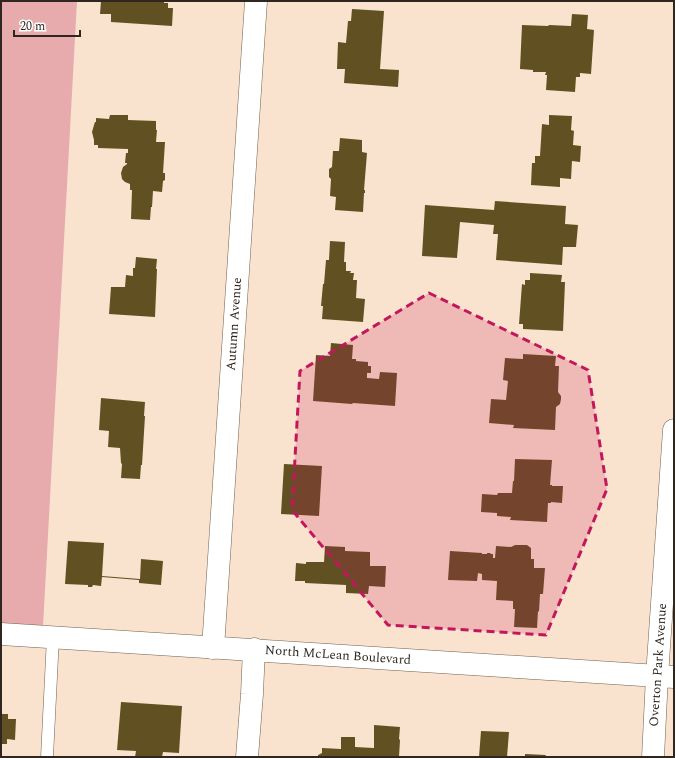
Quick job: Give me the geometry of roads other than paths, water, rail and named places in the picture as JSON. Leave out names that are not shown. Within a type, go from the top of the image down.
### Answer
[{"type":"street","name":"Autumn Avenue","points":[[213,648],[256,1]]},
{"type":"street","name":"Overton Park Avenue","points":[[653,757],[666,677],[674,430]]},
{"type":"street","name":"North McLean Boulevard","points":[[1,634],[213,648],[254,649],[666,677]]},
{"type":"street","points":[[247,757],[254,649]]},
{"type":"lane","points":[[47,757],[53,637]]}]
